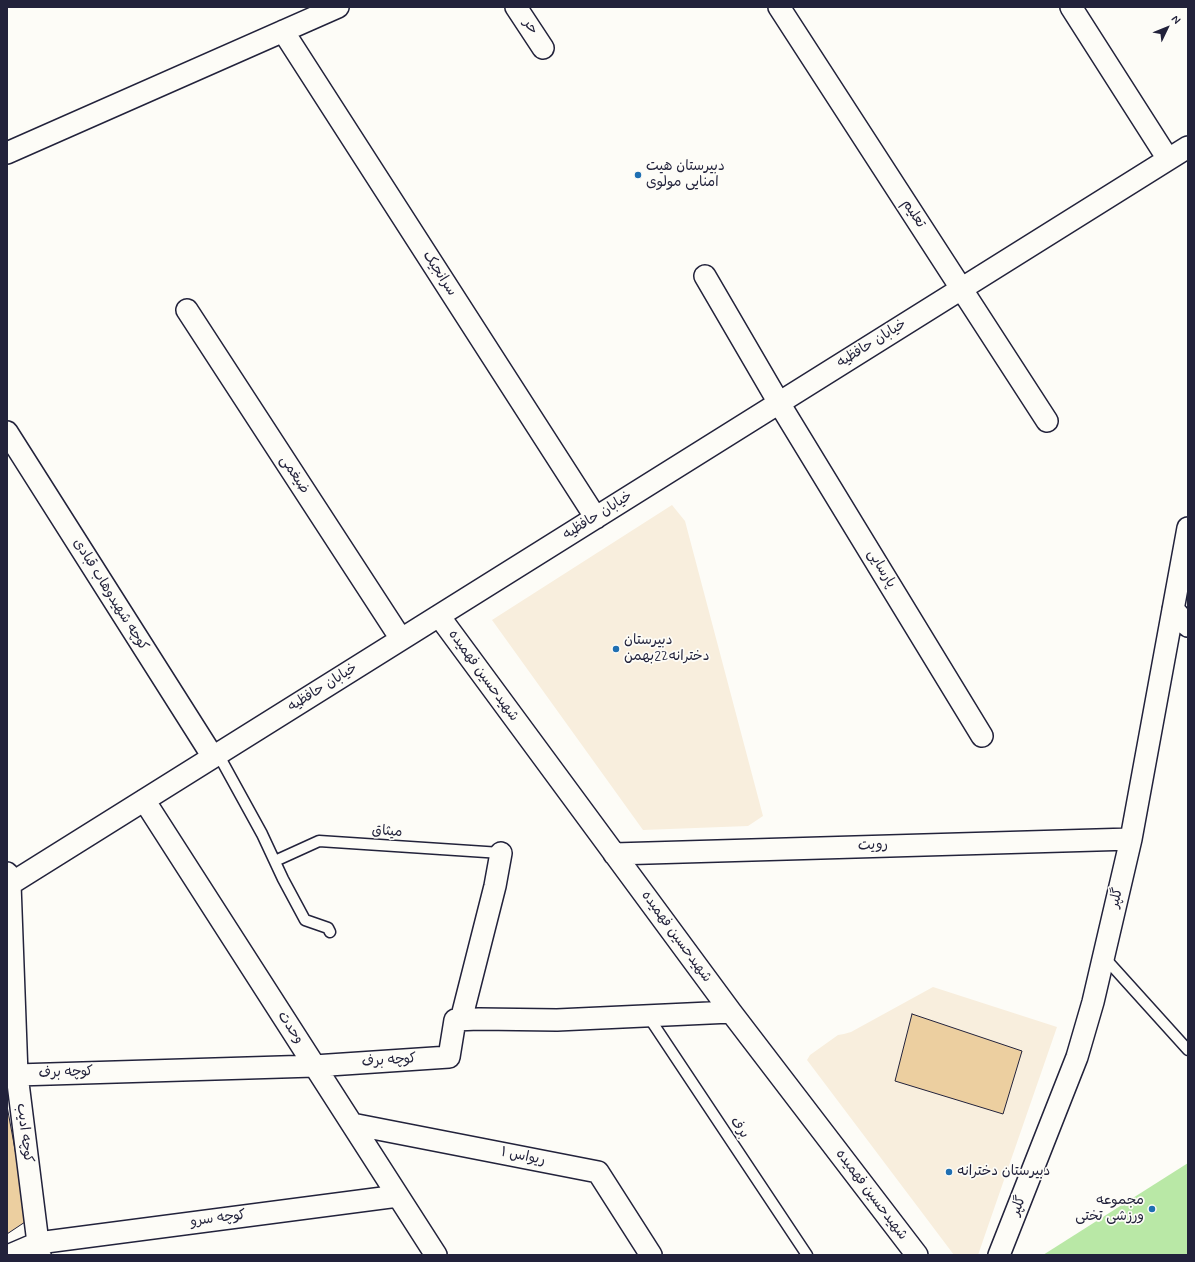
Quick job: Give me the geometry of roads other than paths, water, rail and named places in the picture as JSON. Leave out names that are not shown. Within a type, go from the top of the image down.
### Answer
[{"type":"street","points":[[7,153],[338,7]]},
{"type":"street","name":"حر","points":[[516,7],[543,48]]},
{"type":"street","name":"تعلیم","points":[[780,7],[1047,421]]},
{"type":"street","points":[[1071,7],[1168,159]]},
{"type":"street","name":"سرانجیک","points":[[283,31],[596,518]]},
{"type":"street","name":"خیابان حافظیه","points":[[8,881],[215,756],[1188,147]]},
{"type":"street","name":"پارسایی","points":[[705,276],[779,402],[982,736]]},
{"type":"street","name":"ضیغمی","points":[[187,310],[401,639]]},
{"type":"street","name":"کوچه شهیدوهاب قبادی","points":[[7,432],[215,756]]},
{"type":"street","name":"گلپر","points":[[999,1255],[1077,1057],[1093,1002],[1131,839],[1188,532]]},
{"type":"street","points":[[1173,609],[1188,626]]},
{"type":"street","name":"شهیدحسین فهمیده","points":[[439,616],[731,1012],[917,1255]]},
{"type":"street","name":"وحدت","points":[[144,800],[436,1255]]},
{"type":"street","name":"رویت","points":[[614,854],[1131,839]]},
{"type":"street","points":[[501,853],[495,886],[462,1020],[557,1020],[731,1012]]},
{"type":"street","name":"کوچه ادیب","points":[[8,881],[17,1075],[39,1249]]},
{"type":"street","name":"کوچه برف","points":[[17,1075],[314,1066],[449,1057],[455,1020],[462,1020]]},
{"type":"street","name":"ریواس ۱","points":[[352,1124],[598,1172],[651,1255]]},
{"type":"street","name":"کوچه سرو","points":[[39,1249],[398,1196]]},
{"type":"street","points":[[10,1255],[39,1249]]},
{"type":"lane","points":[[215,756],[262,834],[283,879],[305,920],[328,928],[330,932]]},
{"type":"lane","name":"میثاق","points":[[275,861],[319,841],[501,853]]},
{"type":"lane","points":[[1104,956],[1188,1050]]},
{"type":"lane","name":"برف","points":[[648,1016],[807,1255]]},
{"type":"place","name":"دبیرستان هیت امنایی مولوی","points":[[638,175]]},
{"type":"place","name":"دبیرستان دخترانه22بهمن","points":[[616,649]]},
{"type":"place","name":"دبیرستان دخترانه","points":[[949,1172]]},
{"type":"place","name":"مجموعه ورزشی تختی","points":[[1152,1209]]}]
